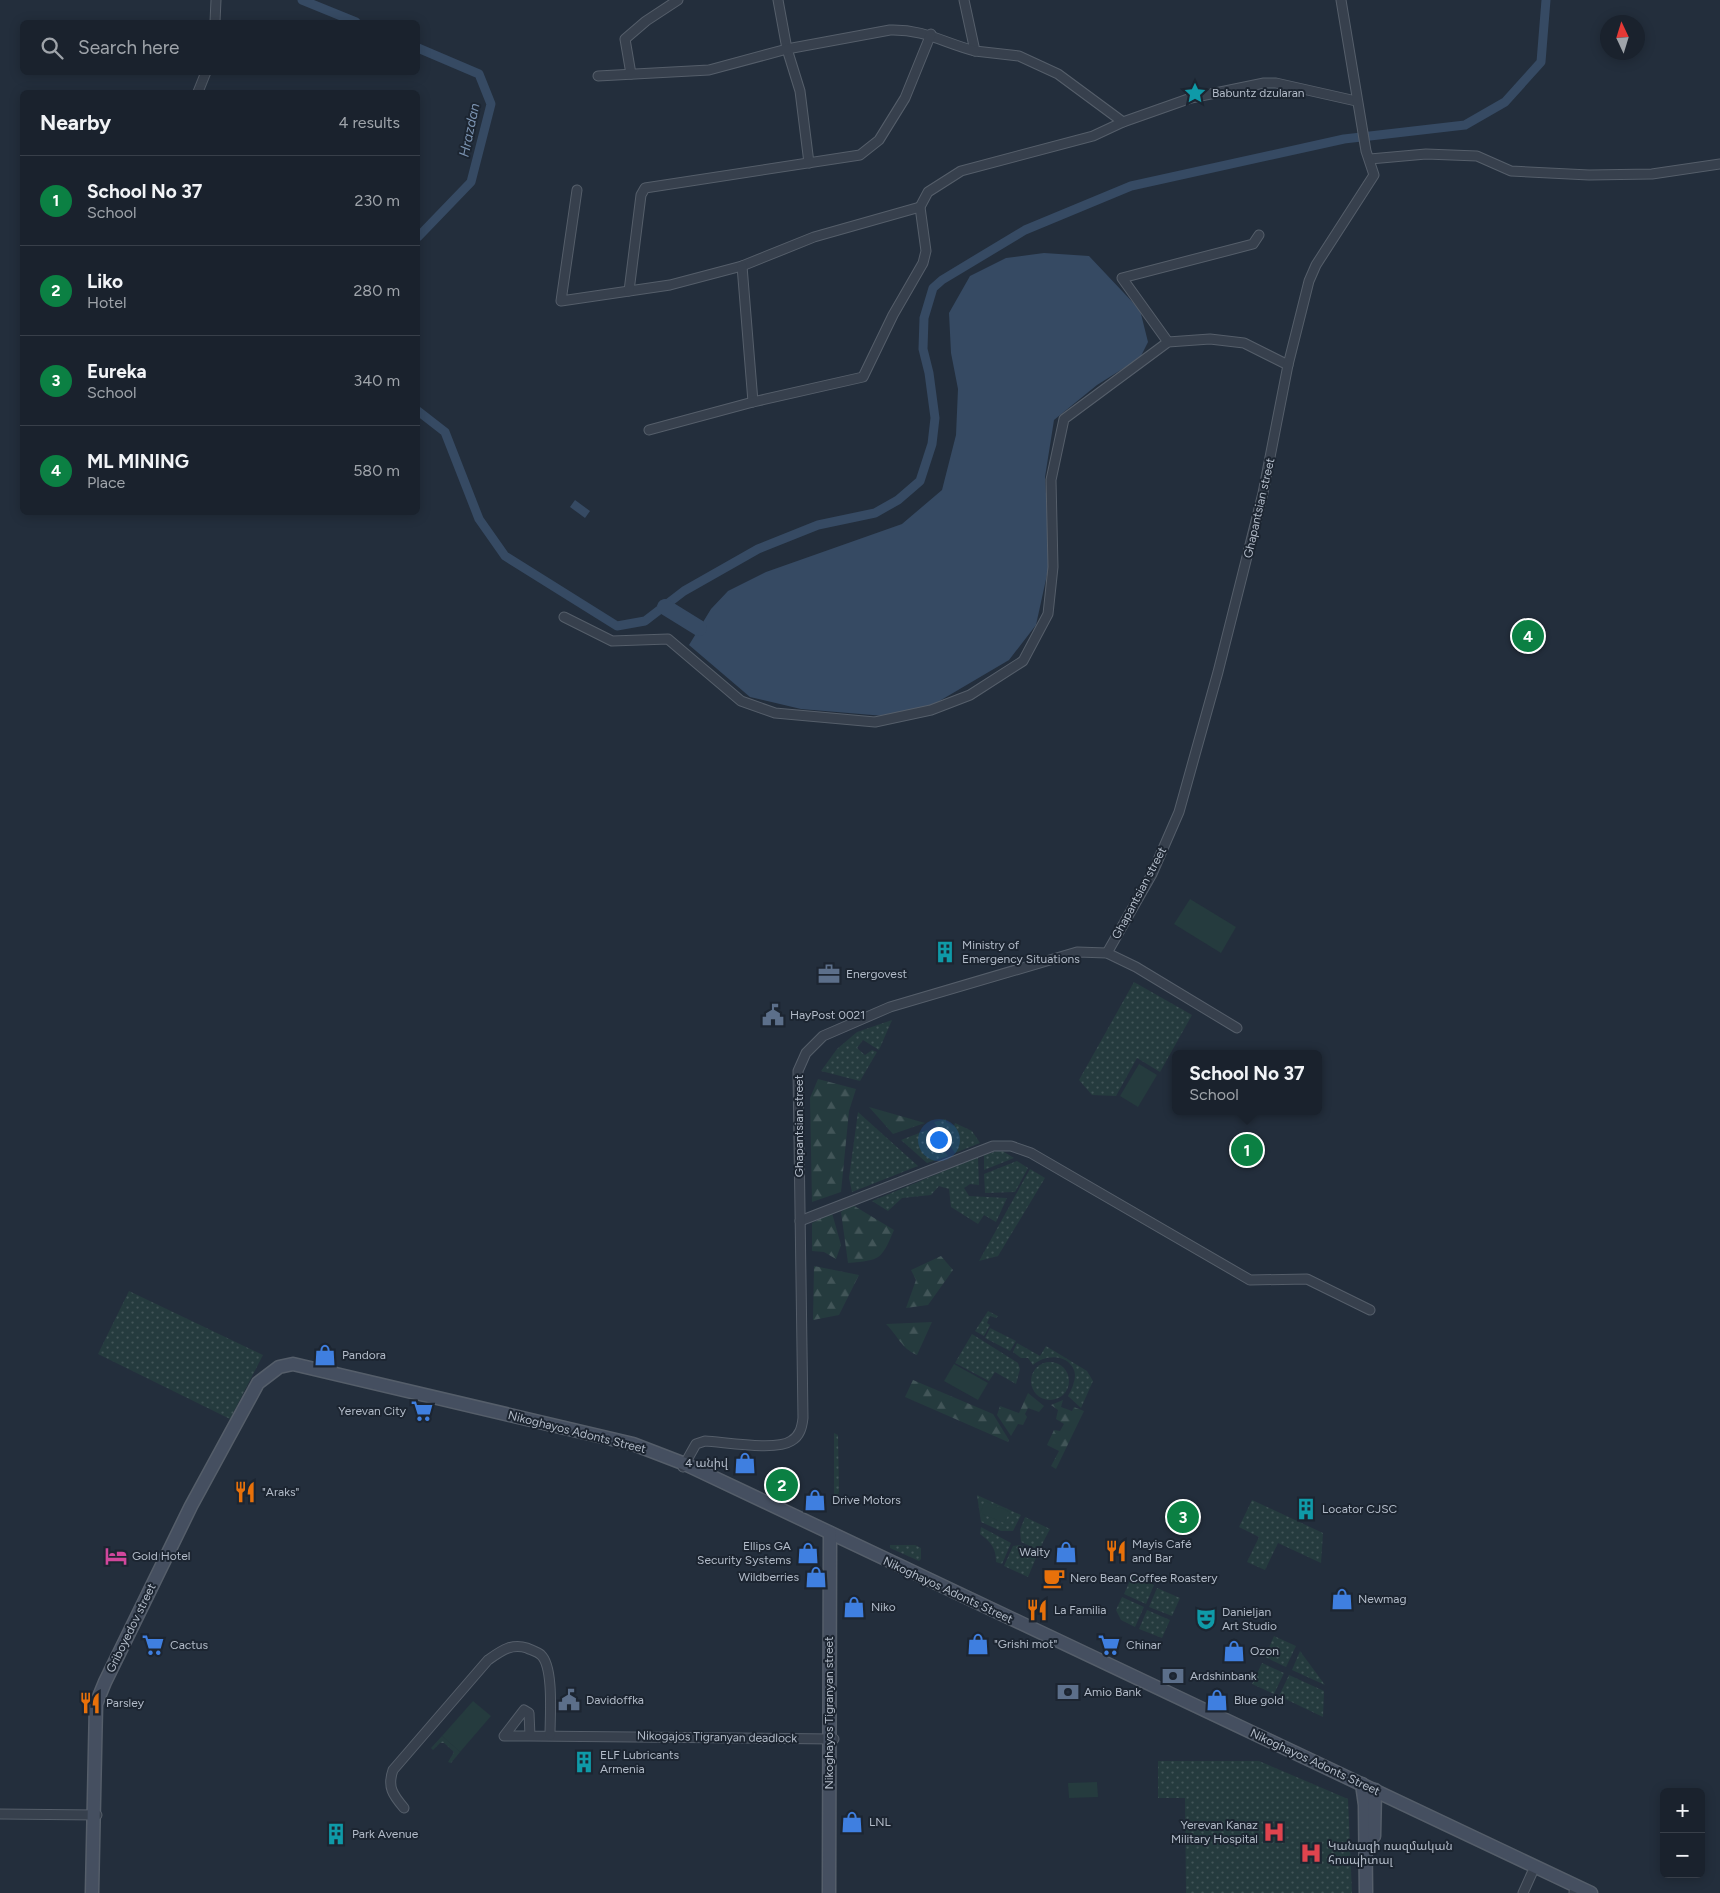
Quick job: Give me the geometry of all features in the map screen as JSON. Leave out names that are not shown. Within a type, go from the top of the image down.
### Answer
[{"type":"street","points":[[215,20],[216,0]]},
{"type":"street","points":[[630,74],[626,39],[646,21],[678,0]]},
{"type":"street","points":[[778,0],[787,49],[800,91],[809,164]]},
{"type":"street","points":[[964,0],[975,51]]},
{"type":"street","points":[[649,430],[753,402],[863,377],[893,315],[923,264],[926,251],[920,207],[928,192],[961,172],[1094,136],[1123,122],[1191,98],[1264,83],[1276,83],[1356,100],[1341,0]]},
{"type":"street","points":[[598,76],[709,70],[787,49],[904,29],[931,34],[955,46],[975,51],[1019,56],[1058,74],[1123,122]]},
{"type":"street","points":[[628,291],[641,195],[645,188],[809,164],[860,154],[879,140],[905,98],[931,34]]},
{"type":"street","points":[[199,90],[205,75]]},
{"type":"street","name":"Ghapantsian street","points":[[684,1466],[696,1444],[705,1441],[780,1446],[792,1441],[801,1431],[803,1418],[798,1071],[806,1052],[823,1036],[890,1008],[1063,956],[1093,951],[1107,953],[1152,874],[1179,812],[1218,672],[1264,493],[1288,366],[1309,281],[1316,265],[1374,175],[1356,100]]},
{"type":"street","points":[[1368,155],[1426,154],[1476,156],[1512,171],[1589,175],[1652,174],[1720,164]]},
{"type":"street","points":[[578,190],[561,301],[670,285],[742,266],[814,237],[920,207]]},
{"type":"street","points":[[1168,342],[1122,278],[1254,244],[1259,235]]},
{"type":"street","points":[[742,266],[753,402]]},
{"type":"street","points":[[564,617],[612,641],[668,639],[741,701],[775,713],[875,722],[931,710],[970,695],[1023,661],[1048,614],[1053,567],[1051,480],[1064,418],[1168,342],[1210,339],[1244,343],[1288,366]]},
{"type":"street","points":[[1107,953],[1136,967],[1236,1028]]},
{"type":"street","points":[[800,1221],[993,1146],[1011,1146],[1031,1153],[1250,1280],[1307,1279],[1370,1310]]},
{"type":"street","name":"Nikoghayos Adonts Street","points":[[280,1370],[297,1368],[398,1391],[631,1448],[684,1466],[1369,1791],[1591,1893]]},
{"type":"street","name":"Griboyedov street","points":[[92,1893],[94,1815],[101,1704],[108,1683],[195,1508],[255,1397],[267,1381],[280,1370]]},
{"type":"street","name":"Nikoghayos Tigranyan street","points":[[829,1893],[832,1739],[832,1536]]},
{"type":"street","points":[[404,1808],[392,1795],[390,1779],[393,1770],[488,1660],[503,1649],[517,1646],[530,1649],[540,1654],[547,1664],[550,1735]]},
{"type":"street","name":"Nikogajos Tigranyan deadlock","points":[[530,1736],[599,1735],[832,1739]]},
{"type":"street","name":"Nikoghayos Tigranyan street","points":[[832,1739],[836,1893]]},
{"type":"street","points":[[1366,1893],[1369,1791]]},
{"type":"street","points":[[1369,1791],[1374,1893]]},
{"type":"street","name":"Nikoghayos Adonts Street","points":[[1369,1791],[1574,1893]]},
{"type":"street","points":[[0,1814],[94,1815]]},
{"type":"street","name":"Griboyedov street","points":[[94,1815],[97,1893]]},
{"type":"street","points":[[1523,1893],[1532,1873]]},
{"type":"green space","points":[[1190,899],[1236,927],[1221,953],[1174,924]]},
{"type":"green space","points":[[1134,982],[1192,1015],[1160,1072],[1137,1058],[1116,1096],[1092,1095],[1079,1080]]},
{"type":"green space","points":[[892,1020],[879,1050],[863,1040],[857,1048],[865,1055],[872,1050],[877,1052],[860,1081],[821,1071],[837,1049],[857,1032]]},
{"type":"green space","points":[[1139,1064],[1157,1075],[1138,1107],[1120,1096]]},
{"type":"green space","points":[[818,1079],[856,1089],[849,1111],[841,1192],[812,1202],[810,1098]]},
{"type":"green space","points":[[869,1107],[925,1123],[893,1134]]},
{"type":"green space","points":[[858,1112],[918,1166],[852,1192],[849,1178]]},
{"type":"green space","points":[[946,1119],[946,1122],[954,1126],[955,1123],[972,1131],[980,1143],[955,1153],[934,1122]]},
{"type":"green space","points":[[927,1130],[948,1156],[927,1163],[901,1140]]},
{"type":"green space","points":[[1001,1150],[1014,1158],[984,1170],[984,1155]]},
{"type":"green space","points":[[978,1157],[979,1185],[970,1184],[964,1188],[969,1196],[1007,1198],[996,1222],[984,1215],[978,1224],[951,1207],[949,1189],[939,1186],[931,1195],[902,1198],[888,1211],[872,1201]]},
{"type":"green space","points":[[1017,1161],[1028,1168],[1015,1192],[985,1193],[984,1174]]},
{"type":"green space","points":[[1030,1169],[1045,1178],[998,1256],[979,1261]]},
{"type":"green space","points":[[851,1204],[894,1230],[882,1253],[874,1259],[848,1263],[841,1212]]},
{"type":"green space","points":[[832,1213],[841,1245],[836,1259],[824,1252],[812,1251],[812,1223]]},
{"type":"green space","points":[[941,1256],[953,1270],[928,1305],[906,1308],[916,1280],[911,1270]]},
{"type":"green space","points":[[814,1266],[859,1275],[839,1315],[813,1320]]},
{"type":"green space","points":[[129,1291],[263,1355],[230,1419],[98,1354]]},
{"type":"green space","points":[[988,1311],[998,1316],[996,1318],[990,1316],[987,1323],[990,1325],[984,1336],[975,1331]]},
{"type":"green space","points":[[932,1322],[917,1355],[903,1345],[886,1324]]},
{"type":"green space","points":[[990,1328],[1016,1341],[1010,1351],[985,1338]]},
{"type":"green space","points":[[972,1334],[1018,1363],[1020,1369],[1016,1384],[995,1372],[989,1381],[955,1363]]},
{"type":"green space","points":[[1017,1343],[1040,1356],[1046,1346],[1087,1371],[1093,1381],[1081,1408],[1068,1396],[1075,1376],[1071,1364],[1055,1357],[1043,1359],[1033,1365],[1028,1358],[1021,1358],[1013,1352]]},
{"type":"green space","points":[[1050,1362],[1063,1368],[1069,1381],[1063,1394],[1050,1400],[1037,1394],[1031,1381],[1037,1368]]},
{"type":"green space","points":[[954,1364],[988,1383],[978,1400],[944,1381]]},
{"type":"green space","points":[[913,1380],[993,1414],[1009,1440],[1008,1442],[905,1397]]},
{"type":"green space","points":[[1028,1393],[1044,1406],[1039,1412],[1028,1408],[1025,1414],[1027,1417],[1023,1425],[1018,1424],[1011,1436],[997,1415],[1000,1406],[1019,1413]]},
{"type":"green space","points":[[1063,1400],[1061,1407],[1072,1411],[1074,1407],[1084,1411],[1056,1469],[1051,1466],[1059,1451],[1047,1445],[1054,1430],[1060,1431],[1064,1424],[1056,1419],[1058,1410],[1051,1405]]},
{"type":"green space","points":[[834,1433],[838,1435],[839,1491],[837,1502],[834,1494]]},
{"type":"green space","points":[[977,1495],[1021,1515],[1013,1531],[1001,1531],[981,1522]]},
{"type":"green space","points":[[1252,1500],[1323,1533],[1321,1563],[1278,1543],[1265,1570],[1247,1562],[1259,1537],[1239,1527]]},
{"type":"green space","points":[[985,1501],[1010,1512],[1004,1523],[980,1513]]},
{"type":"green space","points":[[1025,1517],[1050,1529],[1039,1550],[1021,1542],[1020,1530]]},
{"type":"green space","points":[[981,1527],[1011,1543],[1002,1564],[996,1562],[992,1546],[980,1534]]},
{"type":"green space","points":[[890,1545],[915,1545],[921,1548],[921,1559],[919,1561],[890,1548]]},
{"type":"green space","points":[[1020,1545],[1038,1553],[1028,1577],[1004,1566],[1013,1546]]},
{"type":"green space","points":[[1132,1576],[1154,1585],[1146,1604],[1124,1594]]},
{"type":"green space","points":[[1157,1588],[1180,1598],[1172,1616],[1149,1607]]},
{"type":"green space","points":[[1122,1597],[1144,1607],[1135,1627],[1121,1620],[1116,1610]]},
{"type":"green space","points":[[1147,1610],[1170,1620],[1162,1638],[1139,1629]]},
{"type":"green space","points":[[1274,1636],[1296,1646],[1286,1667],[1265,1657]]},
{"type":"green space","points":[[1300,1651],[1325,1685],[1292,1670]]},
{"type":"green space","points":[[1262,1663],[1284,1673],[1274,1694],[1252,1684]]},
{"type":"green space","points":[[1289,1675],[1324,1691],[1323,1717],[1279,1696]]},
{"type":"green space","points":[[473,1701],[491,1716],[460,1752],[442,1736]]},
{"type":"green space","points":[[442,1736],[460,1752],[451,1763],[448,1762],[454,1752],[444,1743],[440,1743],[433,1750],[431,1748]]},
{"type":"green space","points":[[1158,1761],[1259,1761],[1348,1799],[1352,1893],[1186,1893],[1185,1798],[1158,1798]]},
{"type":"green space","points":[[1097,1782],[1098,1797],[1069,1798],[1068,1783]]},
{"type":"water","points":[[1044,253],[1089,256],[1140,310],[1148,342],[1140,358],[1097,385],[1054,420],[1045,477],[1050,561],[1036,625],[1009,660],[936,703],[896,717],[801,709],[750,697],[689,645],[711,609],[728,591],[766,572],[902,524],[942,490],[956,435],[958,389],[951,353],[949,313],[970,276],[1006,258]]},
{"type":"water","points":[[575,500],[590,511],[585,518],[570,507]]},
{"type":"waterway","name":"Hrazdan","points":[[302,0],[351,20]]},
{"type":"waterway","points":[[420,413],[445,432],[479,519],[505,556],[617,626],[645,621],[684,591],[758,549],[818,525],[875,513],[898,500],[920,481],[932,444],[935,418],[929,373],[923,349],[924,318],[933,288],[942,280],[1025,230],[1131,186],[1344,139],[1465,125],[1505,102],[1541,62],[1546,0]]},
{"type":"waterway","name":"Hrazdan","points":[[420,49],[479,74],[491,104],[471,182],[420,235]]},
{"type":"waterway","points":[[665,607],[699,628]]},
{"type":"place","name":"Babuntz dzularan","points":[[1195,93]]},
{"type":"place","name":"ML MINING","points":[[1528,636]]},
{"type":"place","name":"Ministry of Emergency Situations","points":[[945,952]]},
{"type":"place","name":"Energovest","points":[[829,974]]},
{"type":"place","name":"HayPost 0021","points":[[773,1015]]},
{"type":"place","name":"School No 37","points":[[1247,1150]]},
{"type":"place","name":"Pandora","points":[[325,1355]]},
{"type":"place","name":"Yerevan City","points":[[422,1411]]},
{"type":"place","name":"4 անիվ","points":[[745,1463]]},
{"type":"place","name":"Liko","points":[[782,1485]]},
{"type":"place","name":"\"Araks\"","points":[[245,1492]]},
{"type":"place","name":"Drive Motors","points":[[815,1500]]},
{"type":"place","name":"Locator CJSC","points":[[1306,1509]]},
{"type":"place","name":"Eureka","points":[[1183,1517]]},
{"type":"place","name":"Mayis Café and Bar","points":[[1116,1551]]},
{"type":"place","name":"Walty","points":[[1066,1552]]},
{"type":"place","name":"Ellips GA Security Systems","points":[[808,1553]]},
{"type":"place","name":"Gold Hotel","points":[[116,1556]]},
{"type":"place","name":"Wildberries","points":[[816,1577]]},
{"type":"place","name":"Nero Bean Coffee Roastery","points":[[1054,1578]]},
{"type":"place","name":"Newmag","points":[[1342,1599]]},
{"type":"place","name":"Niko","points":[[854,1607]]},
{"type":"place","name":"La Familia","points":[[1037,1610]]},
{"type":"place","name":"Danieljan Art Studio","points":[[1206,1619]]},
{"type":"place","name":"\"Grishi mot\"","points":[[978,1644]]},
{"type":"place","name":"Cactus","points":[[153,1645]]},
{"type":"place","name":"Chinar","points":[[1109,1645]]},
{"type":"place","name":"Ozon","points":[[1234,1651]]},
{"type":"place","name":"Ardshinbank","points":[[1173,1676]]},
{"type":"place","name":"Amio Bank","points":[[1068,1692]]},
{"type":"place","name":"Davidoffka","points":[[569,1700]]},
{"type":"place","name":"Blue gold","points":[[1217,1700]]},
{"type":"place","name":"Parsley","points":[[90,1703]]},
{"type":"place","name":"ELF Lubricants Armenia","points":[[584,1762]]},
{"type":"place","name":"LNL","points":[[852,1822]]},
{"type":"place","name":"Yerevan Kanaz Military Hospital","points":[[1274,1832]]},
{"type":"place","name":"Park Avenue","points":[[336,1834]]},
{"type":"place","name":"Կանազի ռազմական հոսպիտալ","points":[[1311,1853]]}]
